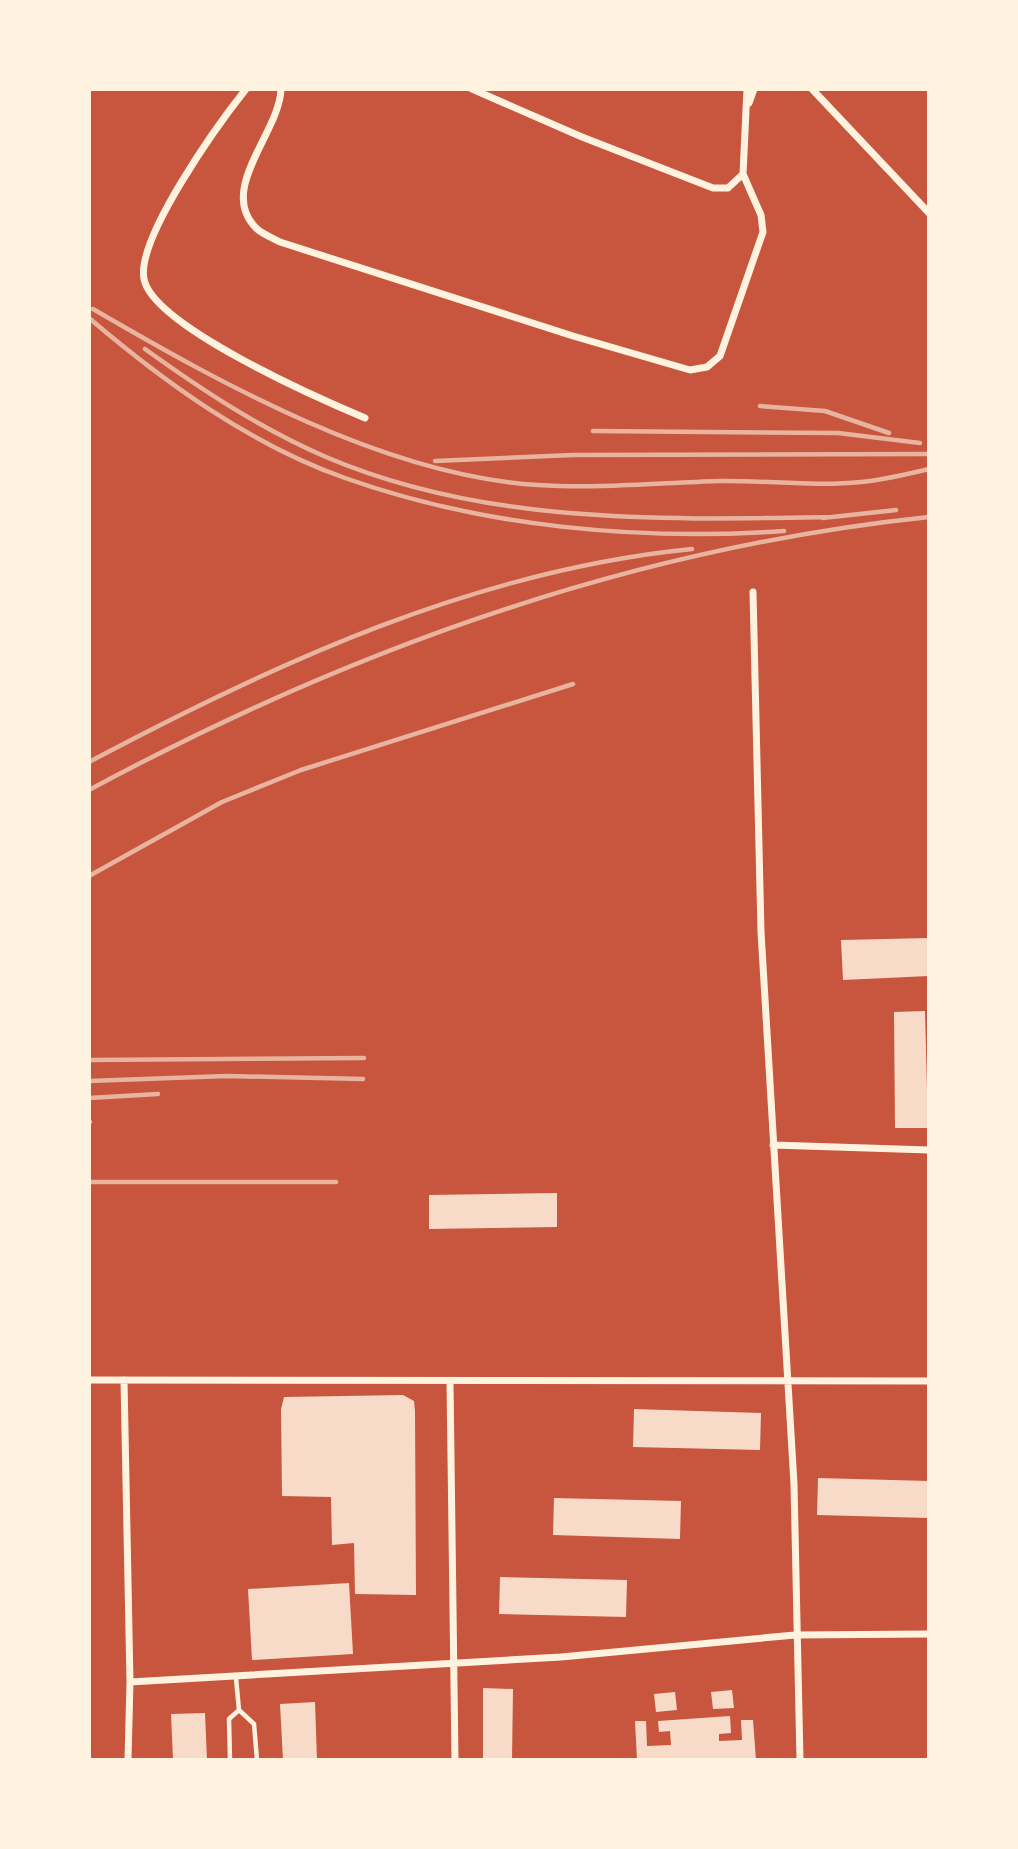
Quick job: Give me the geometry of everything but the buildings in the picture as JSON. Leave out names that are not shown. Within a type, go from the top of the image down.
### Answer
[{"type":"street","points":[[246,89],[174,192],[143,263],[144,280],[152,297],[226,353],[365,418]]},
{"type":"street","points":[[281,89],[280,104],[244,184],[245,212],[257,229],[281,242],[573,337],[690,370],[707,366],[720,356],[763,232],[761,215],[743,174],[747,89]]},
{"type":"street","points":[[472,89],[582,137],[713,188],[728,188],[743,174]]},
{"type":"street","points":[[747,106],[754,89]]},
{"type":"street","points":[[812,89],[929,213]]},
{"type":"street","points":[[753,592],[761,932],[794,1484],[795,1634],[800,1760]]},
{"type":"street","points":[[773,1145],[929,1150]]},
{"type":"street","points":[[89,1380],[363,1378],[789,1383],[929,1381]]},
{"type":"street","points":[[124,1380],[130,1682],[128,1760]]},
{"type":"street","points":[[450,1381],[455,1760]]},
{"type":"street","points":[[130,1682],[236,1678],[561,1657],[795,1634],[929,1634]]},
{"type":"lane","points":[[236,1678],[239,1710],[254,1724],[257,1760]]},
{"type":"lane","points":[[230,1760],[229,1719],[239,1710]]},
{"type":"railway","points":[[93,309],[196,367],[307,422],[422,464],[481,478],[560,486],[718,481],[825,484],[870,481],[929,469]]},
{"type":"railway","points":[[89,318],[178,388],[242,430],[310,464],[397,495],[506,519],[562,527],[673,534],[784,531]]},
{"type":"railway","points":[[145,349],[232,408],[302,446],[387,479],[449,495],[512,507],[576,514],[705,518],[833,517]]},
{"type":"railway","points":[[760,406],[825,411],[889,433]]},
{"type":"railway","points":[[593,431],[838,433],[920,443]]},
{"type":"railway","points":[[435,461],[573,455],[929,454]]},
{"type":"railway","points":[[823,518],[896,510]]},
{"type":"railway","points":[[89,790],[188,739],[289,692],[496,612],[602,580],[709,553],[818,532],[929,517]]},
{"type":"railway","points":[[89,762],[232,689],[306,656],[457,599],[534,577],[612,560],[692,549]]},
{"type":"railway","points":[[89,876],[222,802],[301,770],[573,684]]},
{"type":"railway","points":[[89,1060],[364,1058]]},
{"type":"railway","points":[[89,1081],[227,1076],[363,1079]]},
{"type":"railway","points":[[89,1098],[158,1094]]},
{"type":"railway","points":[[89,1182],[336,1182]]}]
